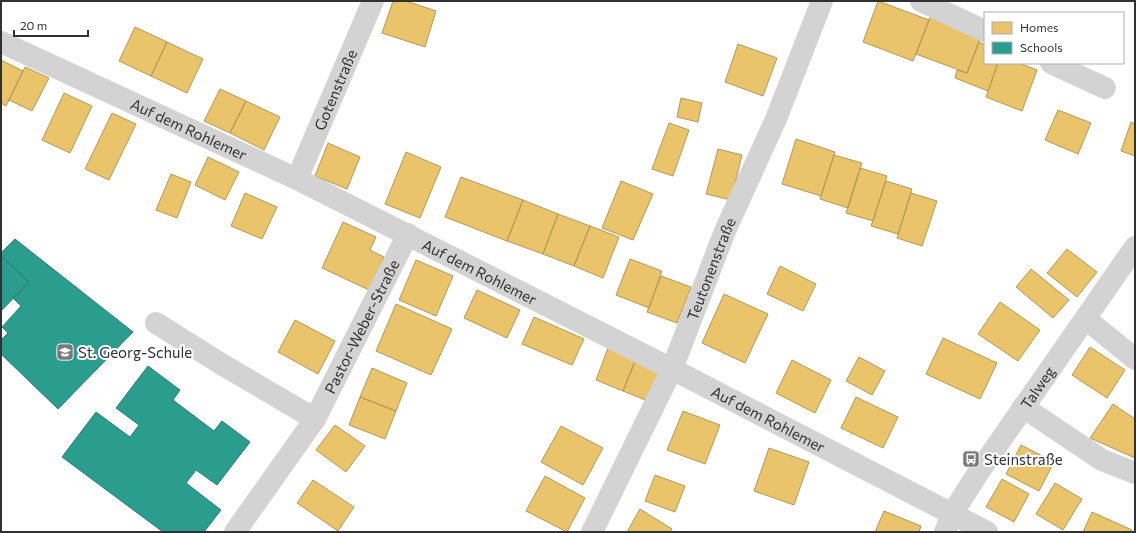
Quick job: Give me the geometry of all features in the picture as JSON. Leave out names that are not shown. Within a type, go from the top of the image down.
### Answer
[{"type":"street","name":"Teutonenstraße","points":[[592,532],[672,369],[725,231],[776,119],[822,1]]},
{"type":"street","points":[[921,1],[984,32]]},
{"type":"street","name":"Gotenstraße","points":[[297,179],[366,3]]},
{"type":"street","name":"Auf dem Rohlemer","points":[[1,42],[297,179],[408,234],[672,369],[948,523]]},
{"type":"street","points":[[1053,64],[1105,88]]},
{"type":"street","name":"Pastor-Weber-Straße","points":[[235,532],[315,419],[408,234]]},
{"type":"street","name":"Talweg","points":[[948,523],[980,470],[1135,247]]},
{"type":"street","points":[[1086,319],[1135,359]]},
{"type":"street","points":[[156,323],[223,365],[315,419]]},
{"type":"street","points":[[1023,407],[1102,460],[1135,473]]},
{"type":"street","points":[[948,523],[987,532]]},
{"type":"building: Homes","points":[[393,1],[406,1],[436,11],[425,47],[382,33]]},
{"type":"building: Homes","points":[[878,1],[929,20],[913,61],[863,42]]},
{"type":"building: Homes","points":[[931,15],[982,34],[967,73],[916,54]]},
{"type":"building: Homes","points":[[135,27],[167,42],[151,76],[119,61]]},
{"type":"building: Homes","points":[[167,42],[203,59],[187,93],[151,76]]},
{"type":"building: Homes","points":[[979,42],[984,44],[984,64],[998,64],[988,91],[955,78],[957,70],[967,73]]},
{"type":"building: Homes","points":[[738,44],[777,58],[763,96],[725,82]]},
{"type":"building: Homes","points":[[1,60],[23,71],[6,106],[1,103]]},
{"type":"building: Homes","points":[[998,64],[1022,64],[1037,70],[1022,111],[986,97]]},
{"type":"building: Homes","points":[[25,67],[49,78],[32,111],[9,100]]},
{"type":"building: Homes","points":[[220,89],[246,101],[230,133],[204,121]]},
{"type":"building: Homes","points":[[64,93],[92,106],[70,153],[42,140]]},
{"type":"building: Homes","points":[[681,98],[702,103],[698,122],[677,117]]},
{"type":"building: Homes","points":[[246,101],[280,117],[264,150],[230,133]]},
{"type":"building: Homes","points":[[1058,110],[1091,123],[1078,154],[1045,140]]},
{"type":"building: Homes","points":[[112,113],[136,124],[109,180],[85,169]]},
{"type":"building: Homes","points":[[1131,122],[1135,124],[1135,156],[1121,151]]},
{"type":"building: Homes","points":[[669,123],[689,130],[673,176],[652,169]]},
{"type":"building: Homes","points":[[796,139],[835,152],[821,196],[782,184]]},
{"type":"building: Homes","points":[[328,143],[360,157],[347,189],[315,176]]},
{"type":"building: Homes","points":[[718,149],[742,155],[731,200],[706,194]]},
{"type":"building: Homes","points":[[406,152],[441,167],[420,218],[385,204]]},
{"type":"building: Homes","points":[[834,155],[862,163],[848,208],[820,199]]},
{"type":"building: Homes","points":[[208,157],[239,172],[225,200],[195,185]]},
{"type":"building: Homes","points":[[860,168],[887,176],[873,221],[846,213]]},
{"type":"building: Homes","points":[[171,174],[191,182],[177,218],[156,210]]},
{"type":"building: Homes","points":[[461,177],[523,200],[507,241],[445,217]]},
{"type":"building: Homes","points":[[621,181],[653,194],[633,240],[602,228]]},
{"type":"building: Homes","points":[[886,181],[912,189],[898,234],[871,226]]},
{"type":"building: Homes","points":[[245,193],[277,207],[262,239],[231,226]]},
{"type":"building: Homes","points":[[911,193],[937,201],[922,246],[897,238]]},
{"type":"building: Homes","points":[[523,200],[558,214],[543,254],[507,241]]},
{"type":"building: Homes","points":[[558,214],[590,226],[574,266],[543,254]]},
{"type":"building: Homes","points":[[343,222],[376,237],[370,250],[384,257],[369,290],[322,268]]},
{"type":"building: Homes","points":[[590,226],[619,237],[603,278],[574,266]]},
{"type":"building: Homes","points":[[1067,249],[1097,272],[1077,297],[1047,273]]},
{"type":"building: Homes","points":[[630,259],[662,271],[649,308],[616,295]]},
{"type":"building: Homes","points":[[416,260],[453,276],[436,316],[399,300]]},
{"type":"building: Homes","points":[[780,266],[816,284],[803,311],[767,294]]},
{"type":"building: Homes","points":[[1031,269],[1069,300],[1053,318],[1016,287]]},
{"type":"building: Homes","points":[[661,276],[691,287],[677,323],[647,312]]},
{"type":"building: Homes","points":[[477,290],[520,310],[507,338],[464,318]]},
{"type":"building: Homes","points":[[724,294],[768,314],[745,363],[702,343]]},
{"type":"building: Homes","points":[[1000,302],[1040,330],[1018,361],[978,334]]},
{"type":"building: Homes","points":[[396,304],[452,329],[431,375],[376,351]]},
{"type":"building: Homes","points":[[534,317],[584,339],[572,365],[522,344]]},
{"type":"building: Homes","points":[[295,320],[335,341],[318,374],[278,352]]},
{"type":"building: Homes","points":[[943,338],[997,363],[980,399],[926,374]]},
{"type":"building: Homes","points":[[1090,347],[1125,370],[1107,398],[1072,375]]},
{"type":"building: Homes","points":[[608,348],[636,359],[623,391],[596,380]]},
{"type":"building: Homes","points":[[859,357],[885,371],[872,395],[846,381]]},
{"type":"building: Homes","points":[[636,359],[661,369],[648,401],[623,391]]},
{"type":"building: Homes","points":[[792,360],[831,380],[815,413],[776,393]]},
{"type":"building: Homes","points":[[372,368],[407,383],[396,411],[360,397]]},
{"type":"building: Homes","points":[[360,397],[396,411],[385,439],[349,425]]},
{"type":"building: Homes","points":[[856,397],[898,417],[883,448],[841,428]]},
{"type":"building: Homes","points":[[1113,404],[1135,419],[1135,458],[1090,438]]},
{"type":"building: Homes","points":[[683,411],[720,425],[705,464],[667,450]]},
{"type":"building: Homes","points":[[335,425],[365,446],[346,472],[316,450]]},
{"type":"building: Homes","points":[[561,426],[603,448],[583,485],[541,462]]},
{"type":"building: Homes","points":[[1021,445],[1054,462],[1039,491],[1006,474]]},
{"type":"building: Homes","points":[[769,448],[809,462],[794,505],[754,491]]},
{"type":"building: Homes","points":[[655,475],[685,486],[675,512],[645,501]]},
{"type":"building: Homes","points":[[545,476],[585,498],[567,532],[526,511]]},
{"type":"building: Homes","points":[[1002,479],[1029,494],[1014,522],[986,507]]},
{"type":"building: Homes","points":[[313,480],[354,507],[338,531],[297,503]]},
{"type":"building: Homes","points":[[1055,483],[1082,499],[1063,530],[1036,514]]},
{"type":"building: Homes","points":[[640,509],[672,529],[670,532],[627,532]]},
{"type":"building: Homes","points":[[884,511],[921,526],[919,532],[875,532]]},
{"type":"building: Homes","points":[[1092,512],[1132,530],[1131,532],[1083,532]]},
{"type":"building: Schools","name":"St. Georg-Schule","points":[[15,239],[133,332],[58,409],[1,354],[1,340],[8,333],[2,327],[21,306],[13,298],[29,282],[1,256],[1,253]]},
{"type":"building: Schools","points":[[1,256],[29,282],[1,311]]},
{"type":"building: Schools","points":[[148,366],[180,390],[173,400],[214,431],[222,421],[250,442],[217,485],[196,470],[186,483],[221,510],[204,532],[163,532],[62,457],[96,412],[130,437],[139,425],[116,408]]},
{"type":"place","name":"St. Georg-Schule","points":[[65,352]]},
{"type":"place","name":"Steinstraße","points":[[971,459]]}]
